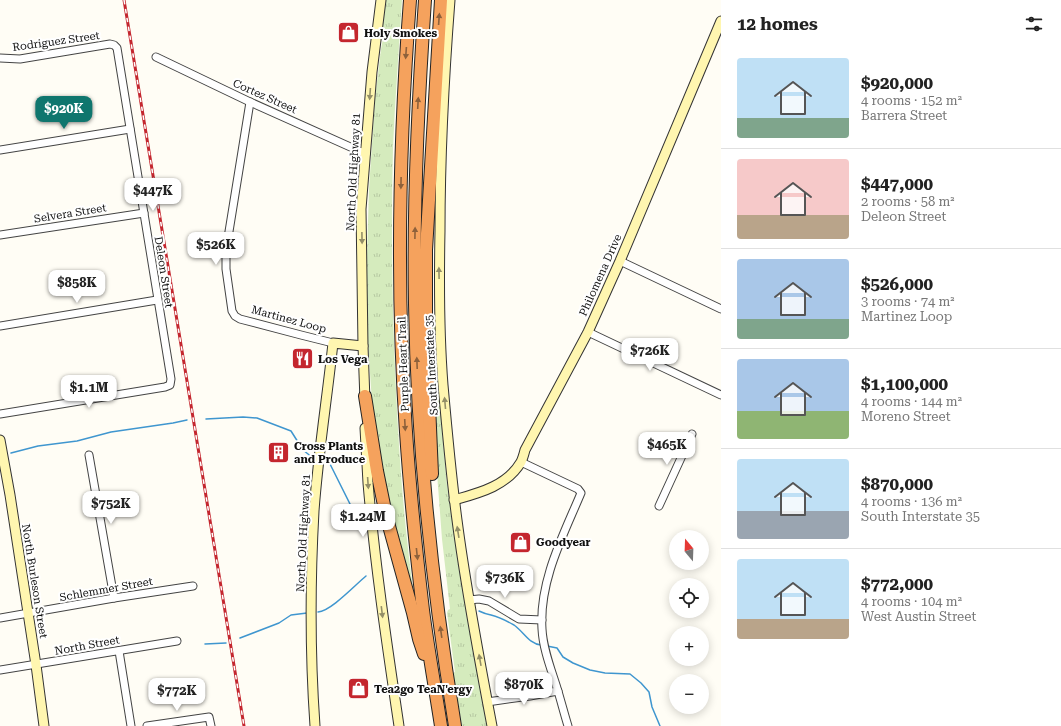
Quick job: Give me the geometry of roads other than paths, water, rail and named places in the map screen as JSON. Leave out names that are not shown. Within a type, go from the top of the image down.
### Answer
[{"type":"highway","name":"Purple Heart Trail","points":[[410,0],[402,123],[400,256],[401,319],[410,492],[423,611],[441,726]]},
{"type":"highway","name":"Purple Heart Trail","points":[[425,0],[416,137],[414,252],[418,395],[426,505],[438,608],[455,726]]},
{"type":"highway","points":[[426,505],[432,475],[426,335],[426,250],[441,0]]},
{"type":"highway","points":[[365,396],[377,471],[386,515],[419,639],[434,680]]},
{"type":"main road","name":"North Old Highway 81","points":[[363,346],[361,209],[372,72],[381,0]]},
{"type":"main road","name":"South Interstate 35","points":[[450,0],[442,114],[440,185],[439,261],[443,384],[454,500],[469,600],[492,726]]},
{"type":"main road","name":"Philomena Drive","points":[[454,500],[479,494],[490,489],[511,474],[521,462],[525,450],[588,332],[719,33],[721,21]]},
{"type":"main road","name":"North Old Highway 81","points":[[315,726],[311,597],[314,511],[333,343]]},
{"type":"main road","name":"Martinez Loop","points":[[333,343],[363,346]]},
{"type":"main road","points":[[363,346],[365,420],[371,514],[384,629],[399,726]]},
{"type":"main road","name":"North Burleson Street","points":[[0,444],[10,495],[44,726]]},
{"type":"street","name":"Rodriguez Street","points":[[0,58],[20,59],[110,44],[114,45]]},
{"type":"street","name":"Deleon Street","points":[[0,414],[165,387],[170,384],[171,379],[157,300],[121,68],[117,48],[114,45]]},
{"type":"street","name":"Cortez Street","points":[[156,57],[250,102],[366,154]]},
{"type":"street","name":"Martinez Loop","points":[[250,102],[226,250],[226,269],[232,311],[235,316],[240,319],[300,336],[333,343]]},
{"type":"street","points":[[0,150],[130,129]]},
{"type":"street","name":"Selvera Street","points":[[0,236],[144,212]]},
{"type":"street","points":[[620,261],[721,309]]},
{"type":"street","points":[[0,326],[157,300]]},
{"type":"street","points":[[588,332],[721,395]]},
{"type":"street","points":[[658,506],[692,434]]},
{"type":"street","points":[[89,455],[114,598]]},
{"type":"street","points":[[521,462],[578,489],[581,493],[553,559],[545,584],[542,620],[542,631],[546,652],[568,726]]},
{"type":"street","name":"Schlemmer Street","points":[[0,618],[193,586]]},
{"type":"street","points":[[469,600],[479,599],[490,601],[519,619],[542,620]]},
{"type":"street","name":"North Street","points":[[0,670],[177,641]]},
{"type":"street","points":[[119,651],[131,726]]},
{"type":"street","points":[[487,702],[558,691]]},
{"type":"street","points":[[147,726],[209,717],[210,726]]},
{"type":"waterway","points":[[206,419],[243,417],[257,418],[291,431],[303,450],[316,459]]},
{"type":"waterway","points":[[11,453],[38,446],[77,441],[111,432],[187,420]]},
{"type":"waterway","points":[[325,461],[330,464],[355,514],[359,527],[364,533]]},
{"type":"waterway","points":[[318,612],[323,611],[336,603],[366,576]]},
{"type":"waterway","points":[[479,611],[500,618],[511,624],[518,628],[530,640],[541,645]]},
{"type":"waterway","points":[[240,638],[279,623],[291,615],[307,613]]},
{"type":"waterway","points":[[205,644],[226,643]]},
{"type":"waterway","points":[[547,646],[557,648],[563,657],[590,670],[605,673],[630,674],[649,692],[652,707],[660,726]]},
{"type":"railway","points":[[124,0],[244,726]]},
{"type":"place","name":"Holy Smokes","points":[[348,33]]},
{"type":"place","name":"Los Vega","points":[[302,359]]},
{"type":"place","name":"Cross Plants and Produce","points":[[278,452]]},
{"type":"place","name":"Goodyear","points":[[520,542]]},
{"type":"place","name":"Tea2go TeaN'ergy","points":[[358,689]]}]
